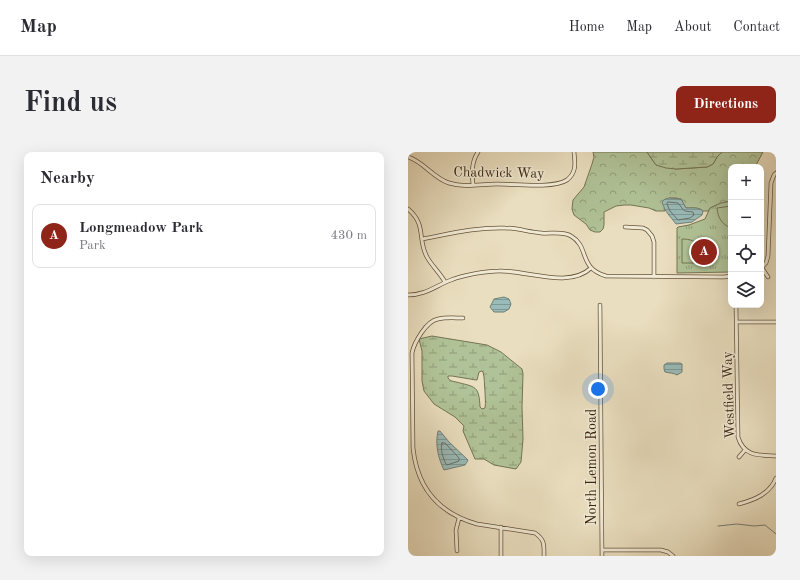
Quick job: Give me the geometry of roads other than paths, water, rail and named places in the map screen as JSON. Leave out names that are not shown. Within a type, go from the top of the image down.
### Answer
[{"type":"street","points":[[473,185],[472,168],[478,152]]},
{"type":"street","name":"Chadwick Way","points":[[409,158],[420,162],[444,182],[456,185],[497,184],[528,186],[561,182],[567,179],[573,172],[575,165],[574,152]]},
{"type":"street","points":[[764,265],[768,256],[771,183],[776,173]]},
{"type":"street","points":[[408,209],[417,219],[422,231],[422,239],[426,256],[445,282]]},
{"type":"street","points":[[625,227],[643,228],[652,236],[654,242],[654,277]]},
{"type":"street","points":[[422,239],[491,228],[511,228],[540,233],[562,234],[571,236],[578,242],[591,268],[606,276],[728,276]]},
{"type":"street","points":[[408,295],[424,293],[445,282],[463,276],[498,271],[510,271],[545,277],[574,277],[584,274],[591,268]]},
{"type":"street","points":[[764,272],[768,277]]},
{"type":"street","name":"North Lemon Road","points":[[600,305],[602,556]]},
{"type":"street","name":"Westfield Way","points":[[736,308],[739,442],[745,450],[753,454],[776,456]]},
{"type":"street","points":[[463,318],[442,318],[433,320],[416,340],[413,348],[413,448],[418,474],[428,492],[443,508],[460,518],[477,524],[535,533],[541,538],[544,544],[544,556]]},
{"type":"street","points":[[737,322],[776,322]]},
{"type":"street","points":[[739,457],[745,450]]},
{"type":"street","points":[[739,504],[764,494],[772,486],[776,478]]},
{"type":"street","points":[[457,551],[456,530],[460,518]]},
{"type":"street","points":[[501,527],[501,556]]},
{"type":"street","points":[[602,550],[661,550],[668,552],[673,556]]},
{"type":"water","points":[[669,198],[681,199],[686,208],[700,209],[703,211],[702,215],[692,222],[676,224],[666,211],[662,202]]},
{"type":"water","points":[[504,297],[509,299],[511,304],[509,309],[504,312],[494,312],[490,307],[494,299]]},
{"type":"water","points":[[667,363],[682,364],[682,372],[677,375],[665,372],[664,365]]},
{"type":"water","points":[[438,431],[440,431],[468,460],[465,465],[444,470],[438,451]]},
{"type":"waterway","points":[[718,526],[737,524],[754,526],[765,525],[776,534]]},
{"type":"place","name":"Longmeadow Park","points":[[704,252]]}]
